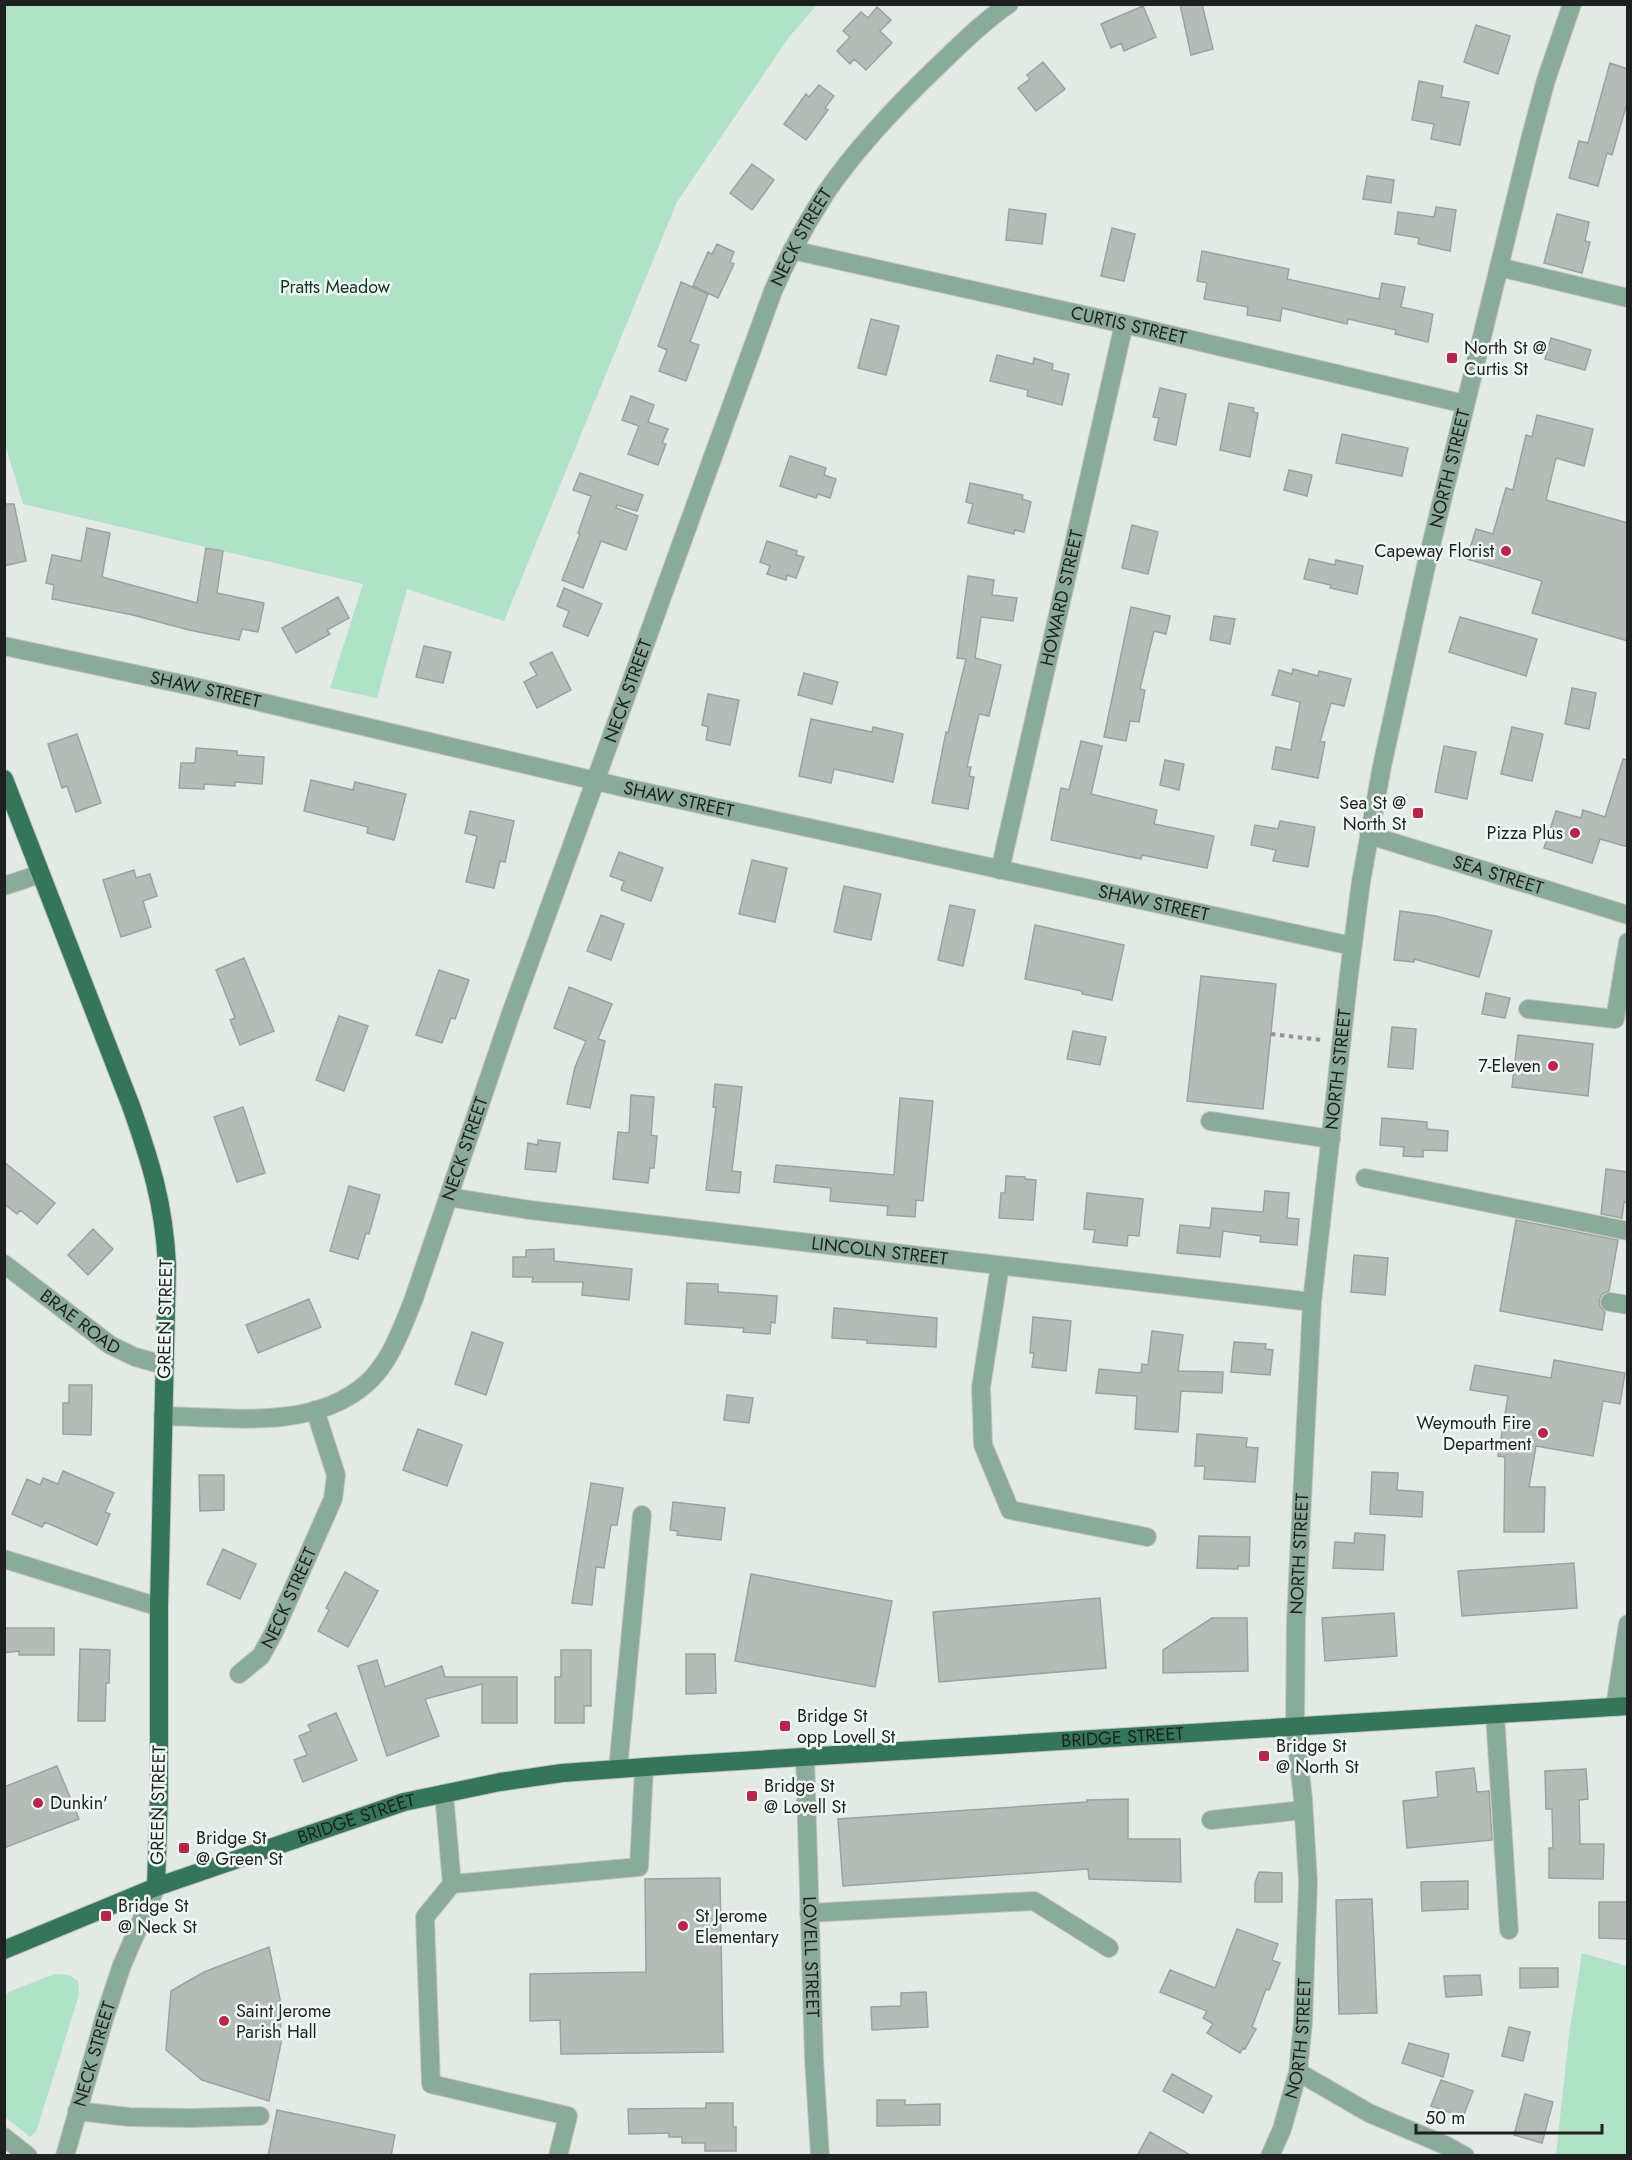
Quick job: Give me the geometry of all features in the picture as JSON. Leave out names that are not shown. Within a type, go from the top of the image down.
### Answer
[{"type":"main road","name":"GREEN STREET","points":[[4,779],[149,1156],[160,1198],[165,1233],[167,1265],[159,1607],[159,1795],[156,1887]]},
{"type":"main road","name":"BRIDGE STREET","points":[[4,1950],[156,1887],[404,1802],[500,1782],[562,1773],[644,1767],[1621,1706]]},
{"type":"street","name":"NECK STREET","points":[[163,1416],[260,1418],[289,1416],[315,1410],[343,1400],[367,1383],[397,1342],[510,1016],[597,781],[756,336],[792,250],[826,193],[916,86],[964,41],[1010,4]]},
{"type":"street","name":"NORTH STREET","points":[[1270,2156],[1282,2129],[1298,2072],[1303,2022],[1308,1882],[1304,1810],[1295,1726],[1296,1619],[1312,1302],[1352,946],[1369,835],[1426,566],[1543,91],[1572,4]]},
{"type":"street","name":"CURTIS STREET","points":[[792,250],[1124,324],[1466,404]]},
{"type":"street","points":[[1499,267],[1628,298]]},
{"type":"street","name":"HOWARD STREET","points":[[1000,870],[1124,324]]},
{"type":"street","name":"SHAW STREET","points":[[4,646],[207,689],[597,781],[1352,946]]},
{"type":"street","name":"SEA STREET","points":[[1369,835],[1628,915]]},
{"type":"street","points":[[4,886],[40,874]]},
{"type":"street","points":[[1528,1010],[1615,1019],[1628,942]]},
{"type":"street","points":[[1210,1121],[1331,1139]]},
{"type":"street","points":[[1365,1178],[1628,1231]]},
{"type":"street","name":"LINCOLN STREET","points":[[448,1197],[542,1211],[1312,1302]]},
{"type":"street","name":"BRAE ROAD","points":[[4,1264],[110,1345],[135,1357],[164,1365]]},
{"type":"street","points":[[1000,1266],[981,1387],[983,1445],[1010,1510],[1147,1537]]},
{"type":"street","name":"NECK STREET","points":[[239,1674],[261,1656],[274,1632],[333,1499],[336,1475],[315,1410]]},
{"type":"street","points":[[618,1769],[642,1515]]},
{"type":"street","points":[[7,1562],[159,1607]]},
{"type":"street","points":[[1621,1706],[1628,1624]]},
{"type":"street","points":[[1495,1715],[1509,1930]]},
{"type":"street","name":"LOVELL STREET","points":[[805,1757],[814,2059],[820,2156]]},
{"type":"street","points":[[452,1884],[639,1868],[644,1767]]},
{"type":"street","points":[[444,1794],[452,1884],[425,1917],[431,2084],[568,2116],[558,2156]]},
{"type":"street","points":[[1211,1820],[1304,1810]]},
{"type":"street","name":"NECK STREET","points":[[65,2156],[122,1965],[156,1887]]},
{"type":"street","points":[[809,1913],[1034,1901],[1109,1948]]},
{"type":"street","points":[[1298,2072],[1369,2113],[1465,2156]]},
{"type":"street","points":[[77,2111],[129,2117],[191,2118],[260,2115]]},
{"type":"street","points":[[4,2137],[27,2156]]},
{"type":"path","points":[[1271,1034],[1341,1042]]},
{"type":"green space","name":"Pratts Meadow","points":[[4,5],[817,5],[789,37],[677,202],[504,621],[407,589],[377,698],[330,688],[363,584],[23,504],[4,441]]},
{"type":"green space","points":[[1582,1953],[1627,1966],[1627,2155],[1556,2155],[1569,2035]]},
{"type":"green space","points":[[55,1974],[69,1975],[78,1981],[79,1995],[36,2132],[30,2137],[5,2117],[5,1997],[8,1992]]},
{"type":"building","points":[[1180,4],[1202,4],[1213,49],[1191,55]]},
{"type":"building","points":[[1143,6],[1156,37],[1124,51],[1121,43],[1111,48],[1101,24]]},
{"type":"building","points":[[877,7],[891,20],[880,31],[892,43],[866,70],[854,59],[850,64],[837,51],[850,37],[843,31],[861,12],[868,18]]},
{"type":"building","points":[[1476,25],[1510,36],[1498,74],[1464,62]]},
{"type":"building","points":[[1043,62],[1065,89],[1036,111],[1018,88],[1030,79],[1027,75]]},
{"type":"building","points":[[1610,63],[1628,69],[1628,100],[1612,155],[1607,153],[1598,186],[1569,178],[1579,141],[1588,143]]},
{"type":"building","points":[[1419,81],[1443,86],[1441,97],[1469,102],[1460,145],[1431,139],[1434,124],[1412,120]]},
{"type":"building","points":[[819,85],[834,96],[825,108],[828,110],[806,140],[784,124],[806,94],[809,97]]},
{"type":"building","points":[[752,164],[774,180],[752,210],[730,193]]},
{"type":"building","points":[[1367,176],[1394,180],[1391,203],[1363,199]]},
{"type":"building","points":[[1436,207],[1456,210],[1450,251],[1418,244],[1419,238],[1395,234],[1398,212],[1434,217]]},
{"type":"building","points":[[1009,209],[1046,214],[1042,244],[1006,240]]},
{"type":"building","points":[[1557,214],[1589,222],[1585,241],[1590,242],[1582,273],[1544,263]]},
{"type":"building","points":[[1112,228],[1135,234],[1124,281],[1101,276]]},
{"type":"building","points":[[717,244],[734,252],[730,262],[734,264],[718,298],[693,286],[708,252],[712,254]]},
{"type":"building","points":[[1202,251],[1289,269],[1287,279],[1379,299],[1382,283],[1405,287],[1401,307],[1433,314],[1428,342],[1395,334],[1396,330],[1348,319],[1347,324],[1282,308],[1280,321],[1247,315],[1248,307],[1204,299],[1207,283],[1197,281]]},
{"type":"building","points":[[681,282],[708,294],[690,342],[699,345],[686,381],[659,371],[667,350],[658,346]]},
{"type":"building","points":[[871,319],[899,326],[886,375],[858,368]]},
{"type":"building","points":[[1551,338],[1591,350],[1585,370],[1545,359]]},
{"type":"building","points":[[997,355],[1033,364],[1034,358],[1053,364],[1052,370],[1069,374],[1062,405],[1027,396],[1028,390],[990,381]]},
{"type":"building","points":[[1160,388],[1186,394],[1176,445],[1154,440],[1159,418],[1153,417]]},
{"type":"building","points":[[631,396],[654,405],[648,422],[668,429],[662,443],[666,444],[658,465],[628,454],[639,426],[622,420]]},
{"type":"building","points":[[1229,403],[1254,408],[1253,412],[1258,413],[1250,457],[1220,450]]},
{"type":"building","points":[[1537,415],[1593,429],[1584,466],[1556,458],[1546,500],[1628,523],[1628,641],[1532,613],[1542,581],[1467,559],[1476,529],[1493,534],[1506,488],[1513,490],[1526,435],[1532,437]]},
{"type":"building","points":[[1342,434],[1408,448],[1402,476],[1336,463]]},
{"type":"building","points":[[790,456],[826,468],[824,475],[836,479],[830,498],[818,494],[816,498],[780,486]]},
{"type":"building","points":[[1289,470],[1312,475],[1307,496],[1284,490]]},
{"type":"building","points":[[580,473],[643,495],[637,511],[617,505],[616,508],[638,516],[626,550],[601,541],[583,588],[562,580],[580,534],[578,533],[591,496],[573,490]]},
{"type":"building","points":[[970,483],[1023,495],[1022,499],[1031,502],[1024,532],[1015,530],[1014,534],[968,523],[973,504],[966,502]]},
{"type":"building","points":[[4,504],[14,504],[26,561],[4,566]]},
{"type":"building","points":[[1132,525],[1158,532],[1148,574],[1122,568]]},
{"type":"building","points":[[87,528],[110,533],[102,577],[197,603],[206,548],[223,551],[217,593],[264,603],[258,632],[242,629],[239,640],[52,599],[54,585],[46,583],[52,555],[81,561]]},
{"type":"building","points":[[767,541],[797,551],[796,555],[804,557],[796,578],[787,575],[786,580],[767,574],[770,566],[760,562]]},
{"type":"building","points":[[1309,559],[1335,565],[1336,560],[1363,566],[1357,594],[1304,579]]},
{"type":"building","points":[[968,576],[994,580],[992,595],[1017,598],[1013,621],[981,617],[975,658],[1001,665],[989,716],[979,714],[967,767],[971,767],[969,776],[974,777],[968,809],[932,803],[946,732],[948,733],[966,659],[957,658]]},
{"type":"building","points":[[564,588],[602,604],[588,636],[563,626],[569,611],[557,606]]},
{"type":"building","points":[[338,597],[349,618],[327,630],[330,634],[296,653],[282,628]]},
{"type":"building","points":[[1131,607],[1170,616],[1166,634],[1154,631],[1140,689],[1145,690],[1139,722],[1130,721],[1126,741],[1104,737]]},
{"type":"building","points":[[1214,616],[1235,619],[1230,644],[1210,640]]},
{"type":"building","points":[[1460,617],[1537,639],[1526,676],[1449,652]]},
{"type":"building","points":[[424,646],[451,652],[443,683],[416,677]]},
{"type":"building","points":[[552,652],[571,690],[537,708],[524,682],[537,675],[530,663]]},
{"type":"building","points":[[1293,669],[1318,676],[1319,671],[1351,679],[1344,706],[1331,703],[1320,742],[1325,742],[1318,778],[1272,769],[1276,747],[1291,750],[1300,702],[1272,695],[1279,670],[1292,674]]},
{"type":"building","points":[[804,673],[838,682],[832,704],[798,695]]},
{"type":"building","points":[[1572,688],[1596,693],[1589,729],[1565,724]]},
{"type":"building","points":[[708,694],[739,700],[730,745],[706,740],[708,727],[702,725]]},
{"type":"building","points":[[811,719],[872,732],[873,727],[903,734],[893,782],[834,769],[831,783],[799,776]]},
{"type":"building","points":[[1512,727],[1543,734],[1532,781],[1501,774]]},
{"type":"building","points":[[77,734],[101,803],[76,812],[67,786],[62,788],[48,744]]},
{"type":"building","points":[[1081,741],[1102,746],[1091,794],[1157,810],[1154,824],[1214,836],[1207,868],[1142,855],[1141,859],[1051,840],[1061,788],[1069,790]]},
{"type":"building","points":[[1444,746],[1476,752],[1467,799],[1435,792]]},
{"type":"building","points":[[196,748],[237,751],[237,755],[264,757],[262,784],[235,782],[235,786],[204,784],[204,789],[179,788],[181,763],[195,763]]},
{"type":"building","points":[[1623,759],[1628,760],[1628,847],[1600,839],[1592,863],[1544,848],[1556,811],[1581,818],[1583,810],[1605,817]]},
{"type":"building","points":[[1165,760],[1184,764],[1179,790],[1160,785]]},
{"type":"building","points":[[311,780],[353,790],[355,782],[406,794],[394,840],[367,833],[368,827],[304,811]]},
{"type":"building","points":[[470,811],[514,821],[505,862],[500,861],[494,888],[466,882],[477,836],[465,833]]},
{"type":"building","points":[[1280,821],[1315,827],[1308,867],[1273,861],[1276,850],[1251,845],[1255,825],[1278,829]]},
{"type":"building","points":[[619,852],[663,868],[651,901],[621,890],[624,881],[610,876]]},
{"type":"building","points":[[752,860],[787,868],[775,922],[739,914]]},
{"type":"building","points":[[134,870],[136,878],[150,874],[157,896],[143,901],[151,927],[121,937],[103,880]]},
{"type":"building","points":[[844,886],[881,894],[871,940],[834,932]]},
{"type":"building","points":[[950,905],[975,910],[963,966],[938,960]]},
{"type":"building","points":[[1400,911],[1436,916],[1492,931],[1479,977],[1414,959],[1414,962],[1394,960]]},
{"type":"building","points":[[601,915],[624,924],[611,960],[587,951]]},
{"type":"building","points":[[1035,925],[1124,945],[1112,1000],[1025,979]]},
{"type":"building","points":[[244,958],[274,1031],[240,1045],[230,1020],[235,1018],[216,970]]},
{"type":"building","points":[[439,970],[469,980],[455,1019],[451,1018],[442,1043],[416,1035]]},
{"type":"building","points":[[1201,976],[1276,984],[1263,1109],[1187,1101]]},
{"type":"building","points":[[569,987],[612,1004],[598,1039],[605,1041],[590,1108],[567,1104],[575,1067],[586,1041],[554,1028]]},
{"type":"building","points":[[1486,993],[1510,998],[1505,1018],[1482,1014]]},
{"type":"building","points":[[339,1016],[368,1026],[344,1091],[316,1080]]},
{"type":"building","points":[[1392,1027],[1416,1029],[1413,1069],[1388,1067]]},
{"type":"building","points":[[1073,1031],[1106,1037],[1100,1065],[1067,1059]]},
{"type":"building","name":"7-Eleven","points":[[1518,1035],[1593,1044],[1588,1096],[1512,1087]]},
{"type":"building","points":[[715,1084],[742,1087],[732,1171],[741,1172],[739,1193],[706,1190],[716,1107],[713,1107]]},
{"type":"building","points":[[631,1095],[654,1097],[651,1135],[657,1136],[654,1168],[650,1168],[648,1183],[613,1179],[618,1132],[629,1133]]},
{"type":"building","points":[[900,1098],[933,1101],[923,1201],[916,1200],[915,1217],[887,1215],[888,1206],[830,1201],[831,1188],[774,1182],[776,1165],[894,1175]]},
{"type":"building","points":[[243,1107],[265,1173],[237,1182],[214,1117]]},
{"type":"building","points":[[1382,1118],[1427,1122],[1427,1129],[1448,1131],[1447,1151],[1423,1150],[1423,1157],[1403,1156],[1404,1147],[1380,1145]]},
{"type":"building","points":[[538,1140],[560,1143],[556,1172],[525,1169],[528,1143],[538,1145]]},
{"type":"building","points":[[4,1162],[55,1203],[37,1224],[20,1210],[17,1214],[4,1204]]},
{"type":"building","points":[[1606,1169],[1628,1172],[1628,1203],[1624,1202],[1622,1218],[1601,1214]]},
{"type":"building","points":[[1006,1176],[1036,1180],[1033,1220],[999,1218],[1001,1193],[1005,1193]]},
{"type":"building","points":[[349,1186],[380,1195],[369,1234],[366,1233],[358,1259],[330,1251]]},
{"type":"building","points":[[1265,1191],[1289,1193],[1287,1218],[1299,1219],[1297,1245],[1260,1242],[1261,1236],[1223,1231],[1220,1257],[1177,1253],[1180,1225],[1210,1228],[1212,1208],[1263,1212]]},
{"type":"building","points":[[1087,1193],[1143,1199],[1139,1236],[1128,1235],[1127,1246],[1093,1242],[1095,1230],[1084,1229]]},
{"type":"building","points":[[1516,1220],[1618,1240],[1609,1291],[1602,1294],[1599,1300],[1605,1312],[1602,1330],[1500,1311]]},
{"type":"building","points":[[93,1229],[113,1249],[88,1275],[68,1255]]},
{"type":"building","points":[[554,1249],[554,1261],[632,1269],[629,1300],[582,1295],[583,1282],[532,1282],[533,1277],[513,1277],[513,1257],[526,1257],[526,1250]]},
{"type":"building","points":[[1354,1255],[1388,1258],[1385,1295],[1351,1292]]},
{"type":"building","points":[[687,1283],[718,1284],[718,1292],[777,1296],[775,1323],[771,1322],[770,1334],[743,1332],[744,1328],[685,1324]]},
{"type":"building","points":[[309,1299],[321,1327],[258,1353],[246,1325]]},
{"type":"building","points":[[834,1308],[937,1318],[936,1347],[867,1343],[867,1340],[832,1338]]},
{"type":"building","points":[[1033,1317],[1071,1321],[1066,1371],[1032,1367],[1034,1353],[1030,1353]]},
{"type":"building","points":[[1152,1331],[1183,1335],[1178,1371],[1223,1372],[1222,1393],[1181,1391],[1178,1432],[1135,1429],[1137,1396],[1096,1393],[1099,1369],[1141,1373],[1142,1364],[1148,1365]]},
{"type":"building","points":[[472,1332],[503,1343],[486,1395],[455,1384]]},
{"type":"building","points":[[1234,1342],[1266,1344],[1265,1349],[1273,1350],[1270,1375],[1231,1372]]},
{"type":"building","points":[[1554,1360],[1625,1373],[1620,1404],[1603,1401],[1593,1456],[1536,1446],[1529,1487],[1545,1487],[1544,1532],[1504,1532],[1505,1457],[1498,1456],[1508,1396],[1470,1390],[1475,1365],[1551,1378]]},
{"type":"building","points":[[69,1385],[92,1385],[91,1435],[63,1434],[63,1403],[69,1403]]},
{"type":"building","points":[[727,1395],[753,1398],[749,1423],[724,1420]]},
{"type":"building","points":[[418,1429],[462,1445],[447,1486],[403,1470]]},
{"type":"building","points":[[1197,1434],[1247,1438],[1246,1447],[1258,1448],[1255,1482],[1204,1479],[1205,1466],[1195,1466]]},
{"type":"building","points":[[63,1471],[114,1493],[105,1512],[110,1514],[97,1545],[45,1522],[42,1527],[12,1514],[27,1479],[40,1485],[43,1478],[58,1484]]},
{"type":"building","points":[[1372,1472],[1398,1473],[1397,1490],[1423,1492],[1422,1517],[1370,1514]]},
{"type":"building","points":[[199,1475],[224,1475],[224,1510],[200,1511]]},
{"type":"building","points":[[591,1483],[623,1488],[617,1525],[611,1525],[604,1568],[596,1567],[592,1605],[572,1603]]},
{"type":"building","points":[[673,1502],[725,1508],[721,1540],[677,1535],[678,1531],[670,1530]]},
{"type":"building","points":[[1355,1533],[1385,1535],[1383,1570],[1333,1568],[1335,1542],[1354,1543]]},
{"type":"building","points":[[1199,1536],[1250,1537],[1249,1566],[1238,1566],[1238,1569],[1197,1568]]},
{"type":"building","points":[[223,1549],[256,1564],[240,1599],[207,1584]]},
{"type":"building","points":[[1574,1563],[1577,1608],[1462,1616],[1458,1571]]},
{"type":"building","points":[[345,1572],[378,1591],[348,1647],[318,1631],[329,1610],[326,1608]]},
{"type":"building","points":[[751,1574],[892,1601],[875,1687],[735,1661]]},
{"type":"building","points":[[1100,1598],[1106,1668],[939,1682],[933,1612]]},
{"type":"building","points":[[1394,1613],[1397,1656],[1325,1661],[1322,1618]]},
{"type":"building","points":[[1212,1618],[1247,1618],[1248,1671],[1163,1673],[1163,1650]]},
{"type":"building","points":[[4,1628],[54,1628],[54,1655],[19,1655],[19,1651],[4,1653]]},
{"type":"building","points":[[80,1649],[110,1650],[105,1721],[78,1721]]},
{"type":"building","points":[[561,1650],[591,1650],[591,1706],[584,1706],[584,1723],[555,1723],[555,1677],[561,1677]]},
{"type":"building","points":[[686,1654],[715,1654],[716,1693],[686,1694]]},
{"type":"building","points":[[377,1660],[385,1687],[442,1666],[445,1677],[517,1677],[517,1723],[482,1723],[482,1684],[425,1699],[439,1736],[387,1756],[358,1666]]},
{"type":"building","points":[[336,1713],[357,1760],[303,1782],[294,1760],[307,1755],[299,1736],[311,1731],[308,1725]]},
{"type":"building","name":"Dunkin'","points":[[57,1766],[79,1819],[4,1848],[4,1787]]},
{"type":"building","points":[[1474,1768],[1477,1792],[1489,1791],[1492,1840],[1407,1848],[1403,1801],[1438,1797],[1436,1772]]},
{"type":"building","points":[[1586,1769],[1588,1799],[1579,1800],[1580,1844],[1604,1844],[1603,1879],[1549,1878],[1549,1848],[1553,1848],[1552,1809],[1546,1809],[1545,1771]]},
{"type":"building","points":[[1128,1799],[1128,1839],[1180,1839],[1181,1882],[1089,1879],[1088,1869],[843,1886],[838,1819],[1087,1802],[1087,1800]]},
{"type":"building","points":[[1259,1872],[1282,1873],[1282,1902],[1255,1902],[1255,1883]]},
{"type":"building","name":"St Jerome Elementary","points":[[720,1878],[723,2052],[561,2054],[560,2020],[530,2021],[530,1974],[646,1972],[645,1879]]},
{"type":"building","points":[[1468,1881],[1468,1909],[1422,1911],[1421,1882]]},
{"type":"building","points":[[1372,1899],[1377,2013],[1339,2014],[1336,1900]]},
{"type":"building","points":[[1599,1902],[1628,1902],[1628,1939],[1599,1938]]},
{"type":"building","points":[[1237,1929],[1278,1944],[1272,1960],[1280,1963],[1269,1990],[1266,1989],[1252,2027],[1256,2029],[1245,2049],[1243,2048],[1240,2053],[1207,2033],[1213,2024],[1203,2018],[1207,2011],[1160,1992],[1170,1970],[1215,1988]]},
{"type":"building","name":"Saint Jerome Parish Hall","points":[[269,1947],[280,1999],[281,2043],[269,2101],[202,2080],[166,2050],[171,1991],[204,1972]]},
{"type":"building","points":[[1520,1968],[1558,1968],[1558,1987],[1520,1988]]},
{"type":"building","points":[[1480,1975],[1482,1995],[1446,1997],[1444,1976]]},
{"type":"building","points":[[926,1992],[928,2027],[872,2030],[871,2007],[901,2006],[901,1993]]},
{"type":"building","points":[[1509,2027],[1530,2032],[1523,2061],[1502,2056]]},
{"type":"building","points":[[1409,2043],[1449,2054],[1443,2077],[1402,2063]]},
{"type":"building","points":[[1172,2074],[1212,2096],[1203,2113],[1163,2091]]},
{"type":"building","points":[[1441,2080],[1473,2091],[1463,2117],[1431,2106]]},
{"type":"building","points":[[1525,2094],[1553,2102],[1542,2143],[1514,2135]]},
{"type":"building","points":[[877,2100],[905,2100],[905,2105],[940,2104],[940,2125],[877,2126]]},
{"type":"building","points":[[706,2103],[733,2103],[736,2151],[705,2151],[705,2143],[682,2143],[682,2137],[669,2137],[669,2133],[629,2134],[628,2109],[706,2108]]},
{"type":"building","points":[[277,2110],[395,2135],[391,2156],[268,2156]]},
{"type":"building","points":[[1150,2132],[1192,2156],[1137,2156]]},
{"type":"place","name":"North St @ Curtis St","points":[[1452,358]]},
{"type":"place","name":"Capeway Florist","points":[[1506,551]]},
{"type":"place","name":"Sea St @ North St","points":[[1418,813]]},
{"type":"place","name":"Pizza Plus","points":[[1575,833]]},
{"type":"place","name":"7-Eleven","points":[[1553,1066]]},
{"type":"place","name":"Weymouth Fire Department","points":[[1543,1433]]},
{"type":"place","name":"Bridge St opp Lovell St","points":[[785,1726]]},
{"type":"place","name":"Bridge St @ North St","points":[[1264,1756]]},
{"type":"place","name":"Bridge St @ Lovell St","points":[[752,1796]]},
{"type":"place","name":"Dunkin'","points":[[38,1803]]},
{"type":"place","name":"Bridge St @ Green St","points":[[184,1848]]},
{"type":"place","name":"Bridge St @ Neck St","points":[[106,1916]]},
{"type":"place","name":"St Jerome Elementary","points":[[683,1926]]},
{"type":"place","name":"Saint Jerome Parish Hall","points":[[224,2021]]}]
